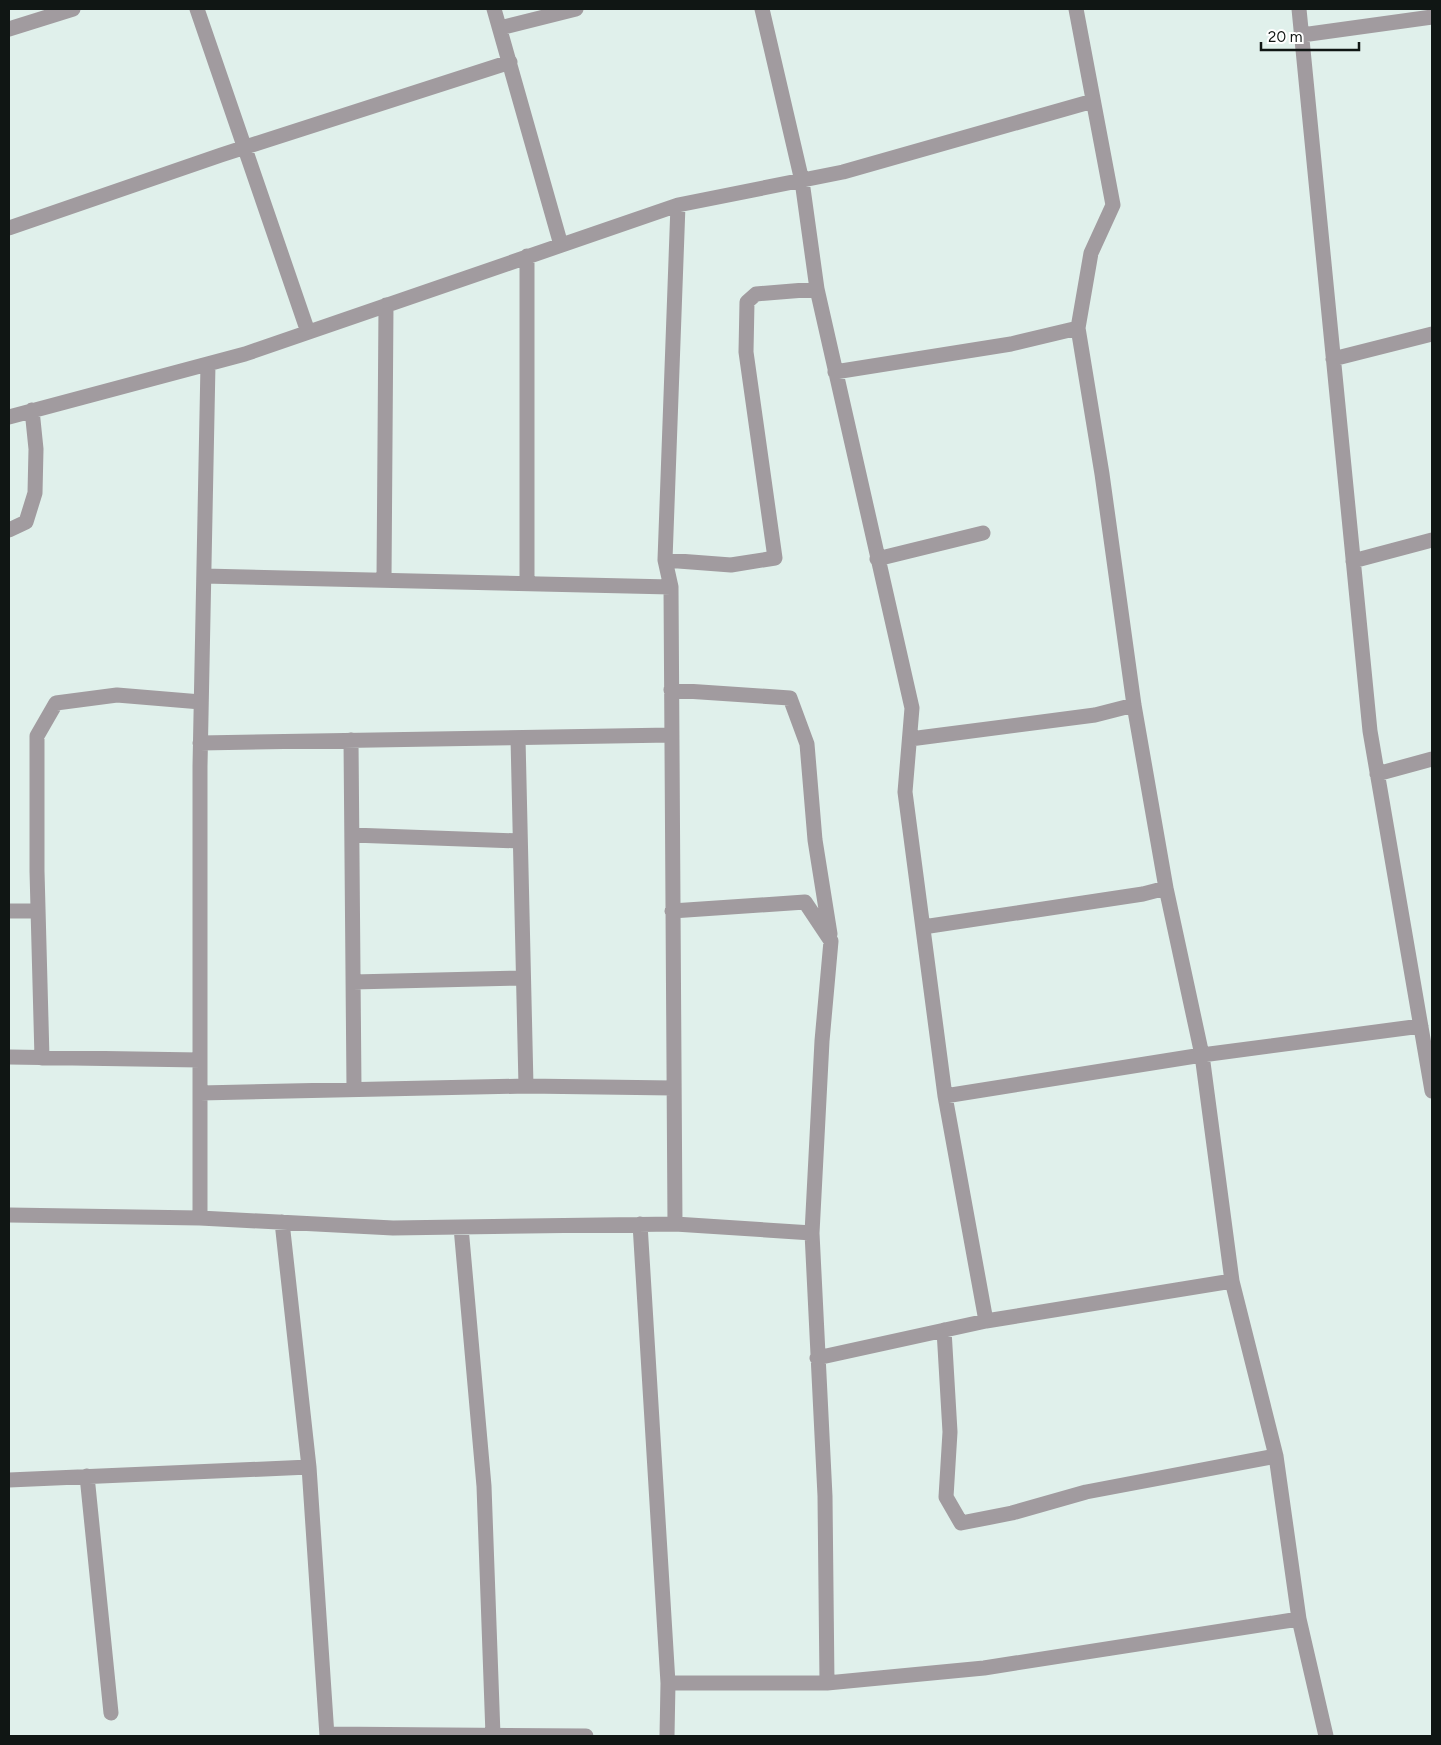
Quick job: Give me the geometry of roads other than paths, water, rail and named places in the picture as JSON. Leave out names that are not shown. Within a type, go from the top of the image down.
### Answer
[{"type":"street","points":[[9,29],[73,9]]},
{"type":"street","points":[[198,9],[308,332]]},
{"type":"street","points":[[494,9],[561,245]]},
{"type":"street","points":[[500,28],[576,9]]},
{"type":"street","points":[[762,9],[802,181],[817,289],[912,708],[905,792],[945,1096],[986,1321]]},
{"type":"street","points":[[1076,9],[1113,205],[1091,253],[1078,328],[1102,474],[1134,705],[1166,888],[1202,1055],[1232,1281],[1276,1456],[1299,1619],[1326,1736]]},
{"type":"street","points":[[1299,9],[1370,731],[1432,1091]]},
{"type":"street","points":[[1302,35],[1432,17]]},
{"type":"street","points":[[9,228],[244,148],[510,62]]},
{"type":"street","points":[[9,417],[244,354],[678,205],[853,170],[1093,101]]},
{"type":"street","points":[[675,1224],[671,587],[665,560],[678,205]]},
{"type":"street","points":[[527,256],[527,584]]},
{"type":"street","points":[[665,560],[731,565],[776,558],[746,352],[747,302],[756,294],[817,289]]},
{"type":"street","points":[[384,580],[386,305]]},
{"type":"street","points":[[835,372],[1011,344],[1078,328]]},
{"type":"street","points":[[1333,359],[1432,334]]},
{"type":"street","points":[[200,1218],[200,743],[208,364]]},
{"type":"street","points":[[9,530],[26,522],[35,493],[36,448],[32,410]]},
{"type":"street","points":[[877,558],[983,533]]},
{"type":"street","points":[[1353,561],[1432,540]]},
{"type":"street","points":[[204,576],[671,587]]},
{"type":"street","points":[[671,690],[790,698],[807,744],[815,840],[831,941],[822,1041],[812,1233],[825,1496],[827,1683]]},
{"type":"street","points":[[42,1058],[38,911],[37,736],[56,703],[117,695],[201,702]]},
{"type":"street","points":[[910,739],[1095,716],[1134,705]]},
{"type":"street","points":[[200,743],[671,735]]},
{"type":"street","points":[[518,738],[526,1086]]},
{"type":"street","points":[[351,740],[354,1089]]},
{"type":"street","points":[[1377,774],[1432,759]]},
{"type":"street","points":[[352,835],[520,841]]},
{"type":"street","points":[[923,927],[1143,894],[1166,888]]},
{"type":"street","points":[[672,911],[806,902],[831,941]]},
{"type":"street","points":[[9,910],[38,911]]},
{"type":"street","points":[[353,982],[523,978]]},
{"type":"street","points":[[945,1096],[1202,1055],[1421,1026]]},
{"type":"street","points":[[9,1057],[200,1060]]},
{"type":"street","points":[[200,1093],[526,1086],[673,1088]]},
{"type":"street","points":[[9,1215],[200,1218],[393,1228],[675,1224],[812,1233]]},
{"type":"street","points":[[282,1222],[308,1467],[327,1735],[586,1736]]},
{"type":"street","points":[[640,1224],[668,1683],[667,1736]]},
{"type":"street","points":[[461,1227],[484,1486],[493,1735]]},
{"type":"street","points":[[817,1358],[986,1321],[1232,1281]]},
{"type":"street","points":[[944,1330],[950,1432],[946,1497],[960,1523],[1012,1513],[1086,1492],[1276,1456]]},
{"type":"street","points":[[9,1480],[308,1467]]},
{"type":"street","points":[[87,1476],[111,1713]]},
{"type":"street","points":[[668,1683],[827,1683],[984,1668],[1299,1619]]}]
